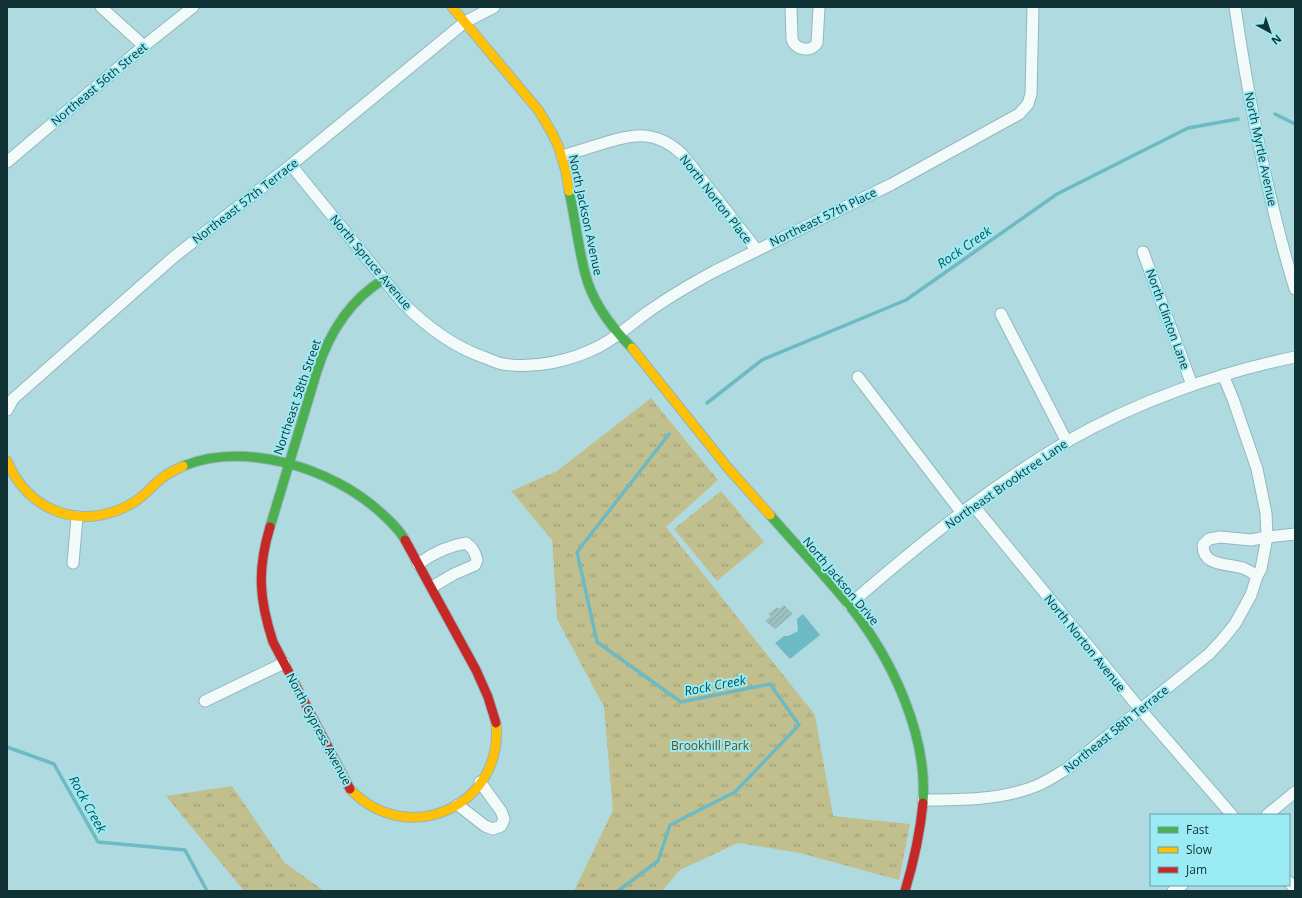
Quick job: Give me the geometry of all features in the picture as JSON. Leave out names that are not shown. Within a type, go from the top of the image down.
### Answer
[{"type":"street","points":[[101,7],[144,46]]},
{"type":"street","name":"Northeast 56th Street","points":[[7,162],[144,46],[193,7]]},
{"type":"street","name":"North Jackson Avenue","points":[[452,7],[539,112],[552,133],[562,156],[585,274],[593,294],[604,314],[620,335],[634,350],[681,409]]},
{"type":"street","name":"Northeast 57th Terrace","points":[[7,410],[13,399],[175,256],[291,165],[465,22],[494,7]]},
{"type":"street","points":[[791,7],[793,43],[797,47],[803,49],[812,48],[817,43],[819,7]]},
{"type":"street","name":"Northeast 57th Place","points":[[620,335],[645,314],[714,271],[898,180],[1019,114],[1028,104],[1031,94],[1033,7]]},
{"type":"street","name":"North Myrtle Avenue","points":[[1235,7],[1258,142],[1283,249],[1295,289]]},
{"type":"street","name":"North Norton Place","points":[[562,156],[628,136],[645,136],[661,140],[676,148],[682,154],[756,249]]},
{"type":"street","name":"North Spruce Avenue","points":[[291,165],[403,303],[437,333],[464,349],[502,364],[538,365],[569,359],[600,346],[620,335]]},
{"type":"street","name":"North Clinton Lane","points":[[1143,252],[1192,385]]},
{"type":"street","name":"Northeast 58th Street","points":[[77,517],[93,517],[128,506],[143,496],[163,478],[178,469],[195,462],[212,458],[248,456],[289,463],[321,359],[328,342],[341,319],[359,298],[372,286],[384,279]]},
{"type":"street","points":[[1001,314],[1067,442]]},
{"type":"street","name":"Northeast Brooktree Lane","points":[[849,605],[910,553],[972,505],[1037,460],[1067,442],[1111,419],[1192,385],[1262,364],[1295,357]]},
{"type":"street","name":"Northeast 58th Terrace","points":[[923,800],[960,800],[990,797],[1036,786],[1055,777],[1209,654],[1235,624],[1252,595],[1257,576],[1262,569],[1267,537],[1266,513],[1257,469],[1233,399],[1223,375]]},
{"type":"street","points":[[858,377],[962,513]]},
{"type":"street","name":"North Jackson Drive","points":[[681,409],[728,468],[849,605],[885,658],[901,690],[910,712],[918,741],[922,766],[923,800],[921,826],[905,891]]},
{"type":"street","points":[[7,461],[12,480],[25,489],[36,500],[49,509],[77,517],[73,563]]},
{"type":"street","name":"North Cypress Avenue","points":[[289,463],[336,480],[371,503],[387,517],[401,533],[478,672],[495,717],[496,743],[489,767],[480,782],[471,794],[448,811],[417,817],[386,813],[365,803],[353,793],[348,787],[274,642],[266,618],[261,585],[261,568],[265,543],[289,463]]},
{"type":"street","name":"North Norton Avenue","points":[[972,505],[1140,709],[1231,814]]},
{"type":"street","points":[[1257,576],[1244,569],[1210,561],[1203,553],[1203,545],[1209,539],[1220,537],[1251,540],[1295,534]]},
{"type":"street","points":[[418,564],[433,553],[452,545],[466,543],[473,548],[476,553],[477,560],[475,565],[454,574],[432,587]]},
{"type":"street","name":"North Cypress Avenue","points":[[204,701],[284,663]]},
{"type":"street","points":[[458,805],[485,826],[493,829],[501,826],[504,819],[501,811],[480,782]]},
{"type":"street","points":[[1268,814],[1295,792]]},
{"type":"green space","name":"Brookhill Park","points":[[651,398],[718,480],[666,527],[815,715],[833,816],[910,824],[899,880],[800,853],[738,843],[680,870],[662,891],[574,891],[613,810],[604,707],[557,619],[552,540],[511,491],[557,471]]},
{"type":"green space","points":[[721,491],[764,542],[717,581],[674,529]]},
{"type":"green space","points":[[232,786],[284,862],[324,891],[244,891],[166,796]]},
{"type":"water","points":[[803,614],[820,635],[790,659],[775,643],[784,636],[788,636],[798,631],[797,619]]},
{"type":"building","points":[[784,605],[793,614],[775,629],[765,621],[771,616],[768,614],[777,607],[779,609]]},
{"type":"waterway","name":"Rock Creek","points":[[1275,114],[1295,124]]},
{"type":"waterway","name":"Rock Creek","points":[[707,403],[762,360],[906,300],[1057,194],[1188,128],[1238,119]]},
{"type":"waterway","name":"Rock Creek","points":[[618,891],[658,861],[670,825],[735,792],[799,725],[770,684],[681,702],[597,642],[577,552],[669,434]]},
{"type":"waterway","name":"Rock Creek","points":[[7,747],[54,764],[98,842],[185,850],[207,891]]},
{"type":"traffic: fast","points":[[569,191],[580,253],[592,294],[610,323],[632,348]]},
{"type":"traffic: fast","points":[[270,527],[322,357],[335,331],[351,307],[372,287],[384,279]]},
{"type":"traffic: fast","points":[[183,466],[207,459],[233,456],[260,458],[286,463],[312,471],[337,482],[359,496],[390,521],[405,540]]},
{"type":"traffic: fast","points":[[770,515],[849,605],[879,648],[892,672],[904,698],[913,724],[923,777],[923,803]]},
{"type":"traffic: slow","points":[[452,7],[539,111],[559,148],[566,172],[569,191]]},
{"type":"traffic: slow","points":[[632,348],[728,468],[770,515]]},
{"type":"traffic: slow","points":[[7,461],[17,479],[29,493],[43,505],[59,512],[76,516],[94,516],[113,512],[131,504],[144,495],[164,476],[183,466]]},
{"type":"traffic: slow","points":[[350,789],[373,807],[398,816],[423,817],[447,810],[468,797],[485,777],[494,752],[496,723]]},
{"type":"traffic: jam","points":[[270,527],[263,557],[261,584],[262,598],[268,626],[273,642],[350,789]]},
{"type":"traffic: jam","points":[[405,540],[476,670],[488,697],[496,723]]},
{"type":"traffic: jam","points":[[905,891],[916,847],[923,803]]}]
